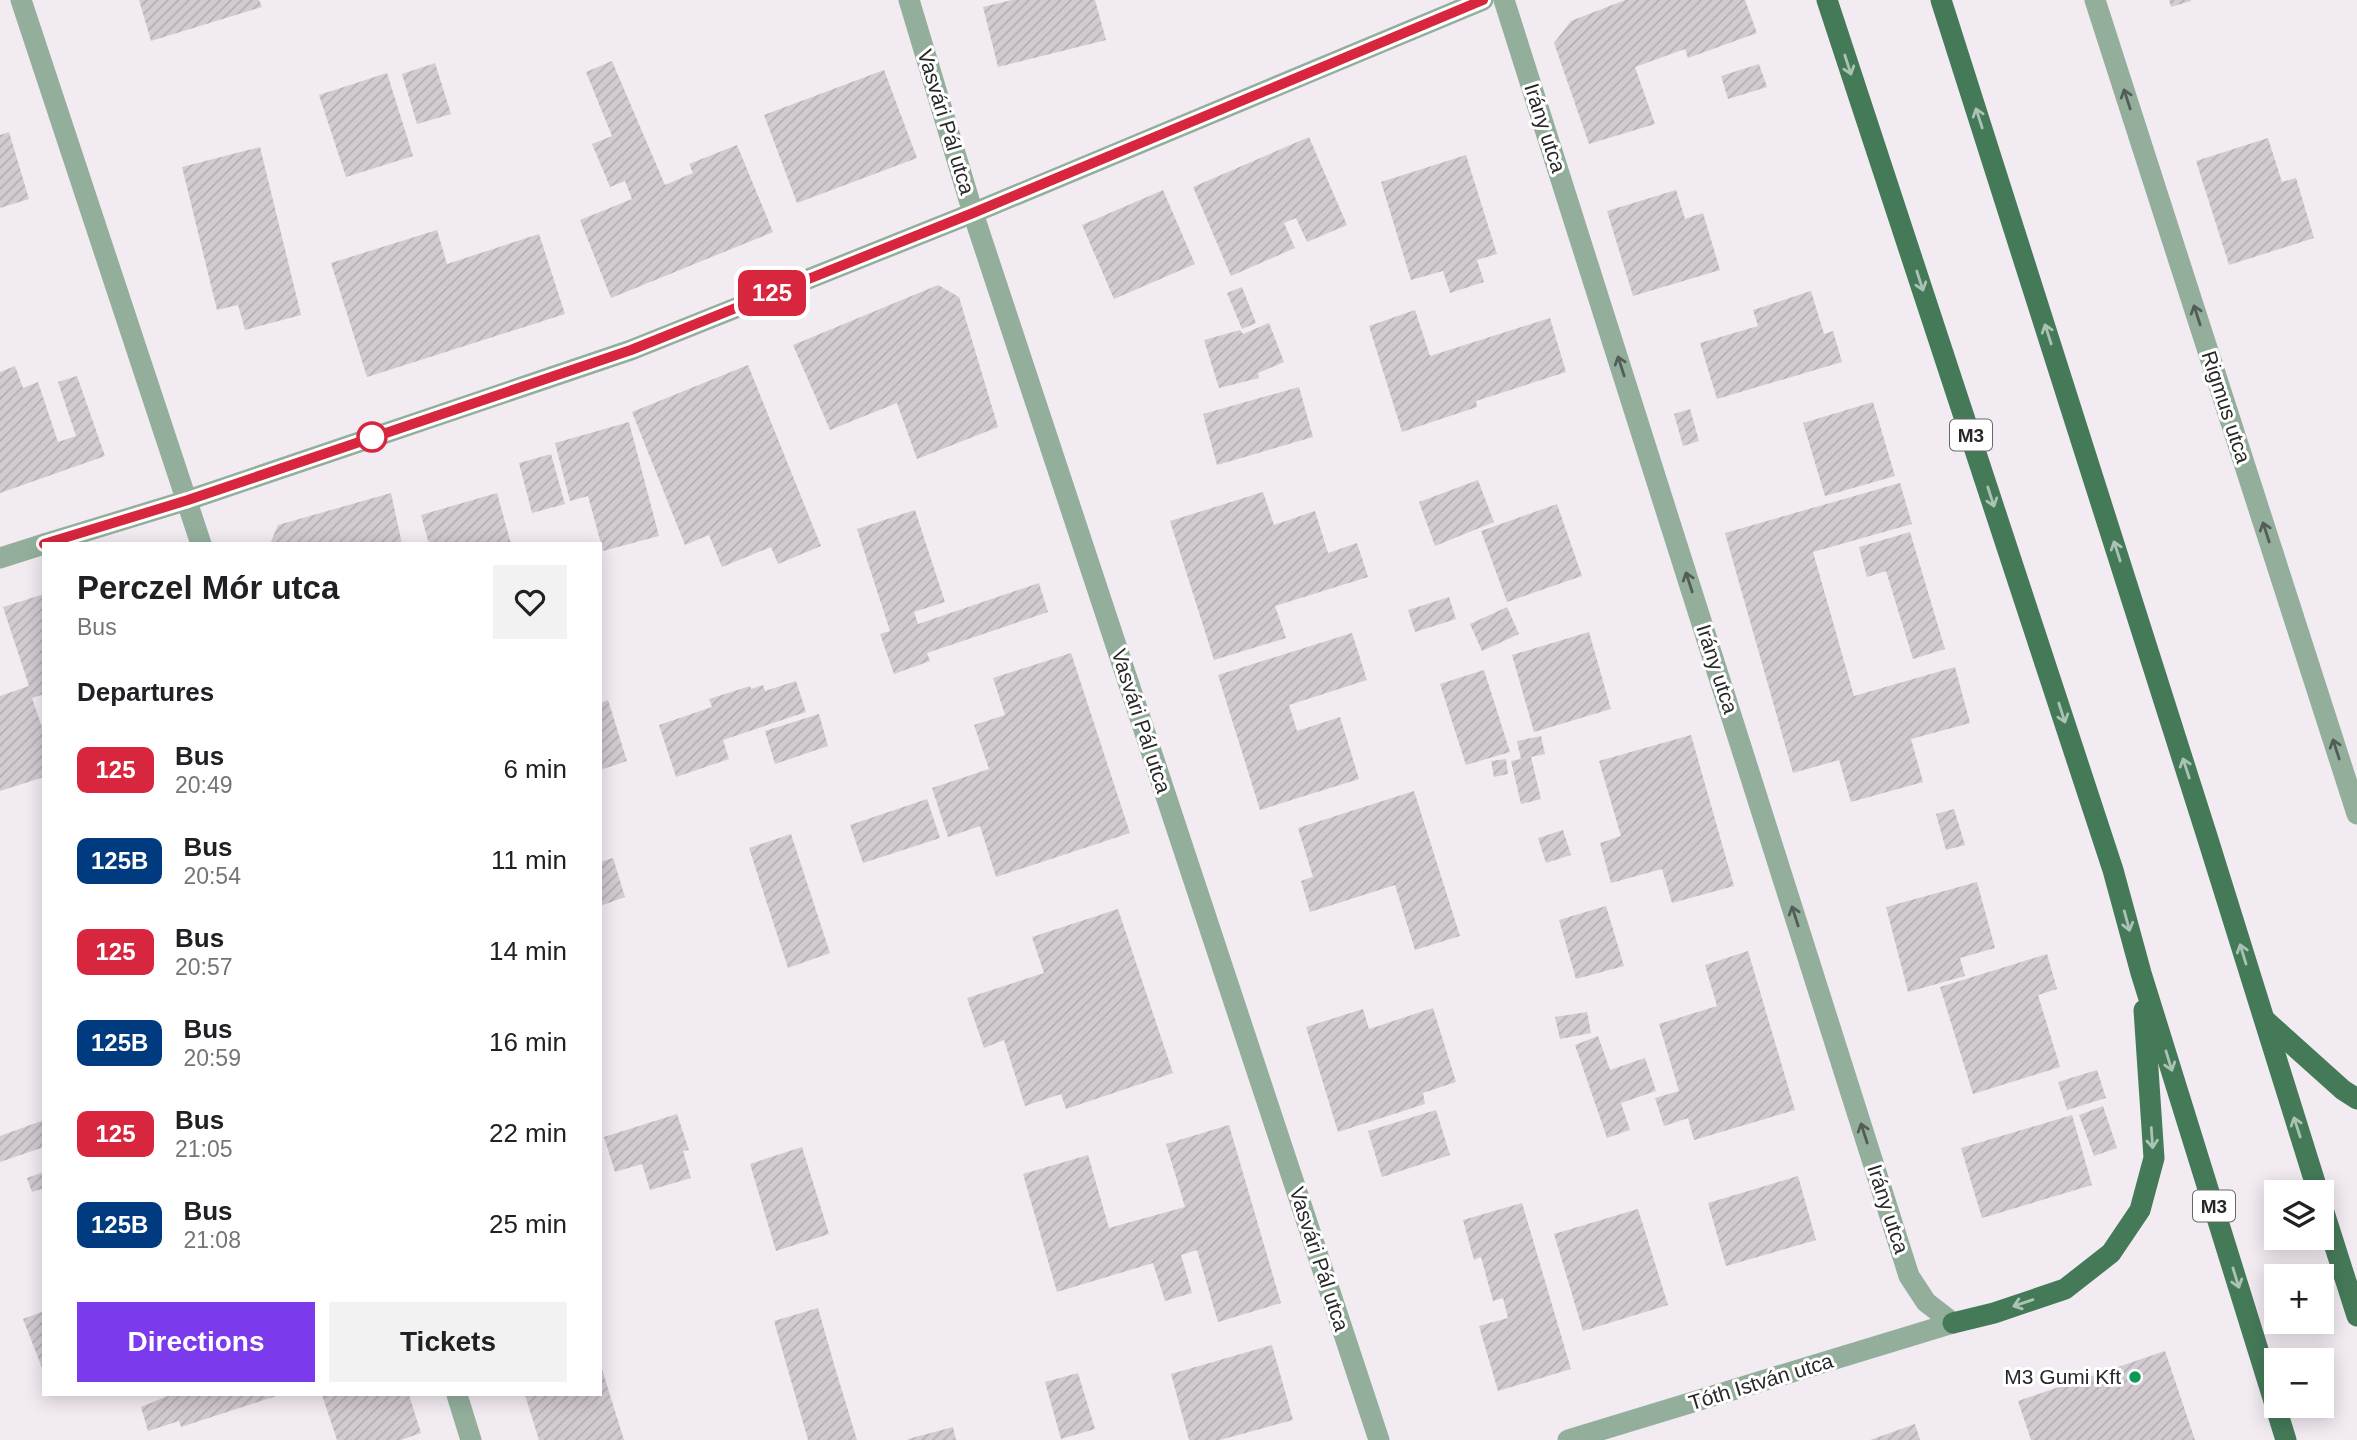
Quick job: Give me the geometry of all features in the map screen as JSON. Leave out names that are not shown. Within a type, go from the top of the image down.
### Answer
[{"type":"main road","name":"M3","points":[[1827,0],[2109,857],[2141,973],[2286,1440]]},
{"type":"main road","points":[[1941,0],[2314,1180]]},
{"type":"main road","points":[[1953,1323],[1994,1313],[2065,1289],[2111,1253],[2140,1209],[2154,1158],[2141,973]]},
{"type":"main road","points":[[2263,1019],[2343,1090],[2357,1099]]},
{"type":"main road","points":[[2334,1244],[2357,1316]]},
{"type":"street","points":[[21,0],[200,542]]},
{"type":"street","name":"Vasvári Pál utca","points":[[909,0],[973,213],[1379,1440]]},
{"type":"street","points":[[51,542],[188,500],[631,350],[973,213],[1483,0]]},
{"type":"street","name":"Irány utca","points":[[1504,0],[1909,1276],[1926,1302],[1953,1323]]},
{"type":"street","name":"Rigmus utca","points":[[2095,0],[2357,814]]},
{"type":"street","points":[[0,558],[42,545]]},
{"type":"street","name":"Tóth István utca","points":[[1568,1440],[1953,1323]]},
{"type":"street","points":[[457,1396],[471,1440]]},
{"type":"building","points":[[139,0],[259,0],[262,7],[151,41]]},
{"type":"building","points":[[1012,0],[1095,0],[1106,40],[998,67],[983,7]]},
{"type":"building","points":[[1625,0],[1745,0],[1757,33],[1688,58],[1685,49],[1635,67],[1655,124],[1589,144],[1554,43],[1571,21]]},
{"type":"building","points":[[2169,0],[2191,0],[2191,1],[2171,7]]},
{"type":"building","points":[[612,61],[665,185],[693,173],[689,164],[737,145],[773,232],[611,298],[580,220],[632,199],[625,181],[610,187],[592,144],[612,136],[586,72]]},
{"type":"building","points":[[435,63],[451,114],[417,124],[402,74]]},
{"type":"building","points":[[1759,64],[1767,87],[1728,99],[1721,76]]},
{"type":"building","points":[[884,70],[917,158],[797,203],[764,115]]},
{"type":"building","points":[[387,73],[413,156],[346,177],[319,95]]},
{"type":"building","points":[[9,132],[29,199],[0,208],[0,135]]},
{"type":"building","points":[[1309,137],[1347,225],[1307,242],[1296,218],[1284,223],[1295,248],[1231,276],[1193,187]]},
{"type":"building","points":[[2268,138],[2282,182],[2296,178],[2314,238],[2229,265],[2196,161]]},
{"type":"building","points":[[260,147],[301,315],[245,330],[238,305],[217,310],[182,167]]},
{"type":"building","points":[[1466,155],[1497,254],[1477,260],[1484,282],[1450,293],[1443,271],[1411,280],[1381,182]]},
{"type":"building","points":[[1163,190],[1195,264],[1114,299],[1082,225]]},
{"type":"building","points":[[1676,190],[1685,219],[1703,213],[1720,270],[1633,296],[1607,211]]},
{"type":"building","points":[[437,230],[447,264],[539,234],[565,314],[367,377],[331,263]]},
{"type":"building","points":[[938,285],[959,297],[998,427],[917,459],[897,403],[830,430],[793,345]]},
{"type":"building","points":[[1242,287],[1256,323],[1242,329],[1227,293]]},
{"type":"building","points":[[1811,291],[1824,334],[1833,331],[1842,362],[1717,399],[1700,343],[1758,326],[1753,310]]},
{"type":"building","points":[[1415,310],[1430,356],[1550,318],[1566,372],[1476,401],[1477,407],[1402,432],[1369,326]]},
{"type":"building","points":[[1269,323],[1284,362],[1258,373],[1259,378],[1219,388],[1204,340],[1240,330],[1243,334]]},
{"type":"building","points":[[748,365],[821,546],[778,564],[771,547],[722,567],[709,535],[685,545],[632,412]]},
{"type":"building","points":[[15,366],[23,388],[38,382],[58,442],[76,436],[58,382],[77,376],[105,456],[0,493],[0,372]]},
{"type":"building","points":[[1299,387],[1313,437],[1217,465],[1203,414]]},
{"type":"building","points":[[1873,402],[1895,476],[1825,496],[1803,423]]},
{"type":"building","points":[[1690,409],[1699,441],[1683,446],[1674,414]]},
{"type":"building","points":[[629,422],[659,536],[603,551],[588,496],[570,501],[555,443]]},
{"type":"building","points":[[551,454],[565,504],[532,513],[519,463]]},
{"type":"building","points":[[1478,480],[1494,522],[1435,546],[1419,502]]},
{"type":"building","points":[[1900,483],[1912,524],[1813,552],[1854,696],[1955,667],[1970,723],[1911,739],[1923,782],[1851,802],[1839,760],[1793,773],[1725,533]]},
{"type":"building","points":[[1263,492],[1274,525],[1315,511],[1328,553],[1357,543],[1368,577],[1275,606],[1286,638],[1214,660],[1170,521]]},
{"type":"building","points":[[391,493],[402,542],[271,542],[278,525]]},
{"type":"building","points":[[497,493],[510,542],[428,542],[421,515]]},
{"type":"building","points":[[1557,504],[1582,576],[1507,602],[1481,531]]},
{"type":"building","points":[[915,510],[945,602],[914,612],[918,624],[1039,583],[1048,612],[927,653],[930,661],[894,674],[880,634],[890,631],[857,529]]},
{"type":"building","points":[[1910,532],[1945,649],[1913,659],[1886,571],[1867,577],[1859,547]]},
{"type":"building","points":[[42,595],[42,695],[32,698],[42,727],[42,778],[0,791],[0,696],[29,686],[3,607]]},
{"type":"building","points":[[1449,597],[1456,619],[1415,632],[1408,610]]},
{"type":"building","points":[[1507,607],[1519,634],[1482,651],[1470,624]]},
{"type":"building","points":[[1589,632],[1611,709],[1534,732],[1512,655]]},
{"type":"building","points":[[1352,633],[1367,680],[1289,705],[1297,731],[1340,717],[1359,779],[1260,810],[1218,675]]},
{"type":"building","points":[[1071,653],[1130,833],[996,877],[980,826],[948,837],[932,788],[989,769],[974,725],[1005,715],[993,678]]},
{"type":"building","points":[[1484,670],[1510,752],[1466,765],[1440,684]]},
{"type":"building","points":[[796,681],[806,712],[723,740],[729,759],[676,777],[659,725],[712,707],[709,699],[750,686],[751,689],[763,685],[765,691]]},
{"type":"building","points":[[608,700],[627,761],[602,769],[602,702]]},
{"type":"building","points":[[819,714],[828,746],[775,764],[765,731]]},
{"type":"building","points":[[1691,735],[1734,886],[1672,903],[1662,869],[1611,883],[1600,843],[1621,836],[1599,761]]},
{"type":"building","points":[[1541,736],[1545,754],[1531,757],[1541,799],[1521,804],[1511,761],[1521,759],[1517,741]]},
{"type":"building","points":[[1506,759],[1508,774],[1494,777],[1491,761]]},
{"type":"building","points":[[1414,791],[1460,936],[1415,950],[1395,885],[1310,912],[1301,881],[1313,877],[1298,828]]},
{"type":"building","points":[[927,799],[940,838],[863,863],[850,825]]},
{"type":"building","points":[[1954,809],[1965,845],[1946,850],[1936,814]]},
{"type":"building","points":[[1563,830],[1571,855],[1546,863],[1538,838]]},
{"type":"building","points":[[791,834],[830,953],[788,968],[749,848]]},
{"type":"building","points":[[613,858],[625,897],[602,905],[602,861]]},
{"type":"building","points":[[1977,882],[1995,948],[1960,958],[1965,976],[1908,992],[1886,907]]},
{"type":"building","points":[[1606,906],[1624,966],[1576,979],[1559,920]]},
{"type":"building","points":[[1118,909],[1173,1073],[1066,1109],[1061,1094],[1025,1106],[1004,1040],[984,1048],[967,998],[1044,973],[1032,937]]},
{"type":"building","points":[[1748,951],[1795,1110],[1694,1140],[1688,1118],[1664,1126],[1655,1098],[1679,1091],[1659,1024],[1717,1006],[1705,965]]},
{"type":"building","points":[[2047,954],[2057,989],[2038,995],[2060,1067],[1973,1094],[1940,987]]},
{"type":"building","points":[[1433,1008],[1456,1082],[1423,1093],[1425,1104],[1338,1132],[1306,1027],[1363,1009],[1369,1029]]},
{"type":"building","points":[[1587,1012],[1591,1033],[1560,1039],[1555,1017]]},
{"type":"building","points":[[1598,1036],[1610,1070],[1645,1058],[1656,1091],[1621,1103],[1630,1130],[1607,1138],[1575,1045]]},
{"type":"building","points":[[2097,1070],[2106,1098],[2067,1110],[2058,1082]]},
{"type":"building","points":[[2103,1106],[2117,1148],[2094,1156],[2079,1115]]},
{"type":"building","points":[[1436,1110],[1450,1155],[1382,1177],[1368,1131]]},
{"type":"building","points":[[677,1114],[689,1150],[683,1151],[691,1178],[650,1190],[642,1164],[615,1172],[604,1137]]},
{"type":"building","points":[[2072,1115],[2092,1185],[1982,1218],[1961,1148]]},
{"type":"building","points":[[42,1121],[42,1148],[0,1162],[0,1136]]},
{"type":"building","points":[[1229,1125],[1281,1303],[1218,1322],[1197,1250],[1181,1255],[1192,1293],[1165,1301],[1153,1263],[1057,1292],[1023,1174],[1088,1155],[1109,1228],[1185,1207],[1166,1144]]},
{"type":"building","points":[[802,1147],[829,1234],[776,1251],[750,1164]]},
{"type":"building","points":[[42,1173],[42,1189],[32,1192],[27,1178]]},
{"type":"building","points":[[1798,1176],[1816,1240],[1726,1266],[1708,1203]]},
{"type":"building","points":[[1522,1203],[1571,1369],[1498,1391],[1479,1326],[1508,1318],[1503,1298],[1493,1301],[1481,1257],[1474,1260],[1463,1220]]},
{"type":"building","points":[[1638,1209],[1668,1305],[1583,1331],[1554,1234]]},
{"type":"building","points":[[818,1308],[857,1440],[808,1440],[774,1321]]},
{"type":"building","points":[[42,1312],[42,1368],[23,1319]]},
{"type":"building","points":[[1272,1345],[1293,1420],[1220,1440],[1189,1440],[1171,1374]]},
{"type":"building","points":[[2165,1351],[2195,1440],[2031,1440],[2018,1401]]},
{"type":"building","points":[[602,1369],[624,1440],[539,1440],[525,1396],[602,1396]]},
{"type":"building","points":[[1078,1373],[1095,1429],[1061,1439],[1045,1382]]},
{"type":"building","points":[[168,1396],[276,1396],[181,1427],[179,1421],[148,1431],[141,1407]]},
{"type":"building","points":[[322,1396],[409,1396],[421,1433],[401,1440],[337,1440]]},
{"type":"building","points":[[1915,1424],[1920,1440],[1870,1440]]},
{"type":"building","points":[[953,1427],[956,1440],[908,1440],[908,1439]]},
{"type":"bus line","name":"125","points":[[51,542],[188,500],[631,350],[973,213],[1483,0]]},
{"type":"place","name":"M3 Gumi Kft","points":[[2135,1377]]}]
